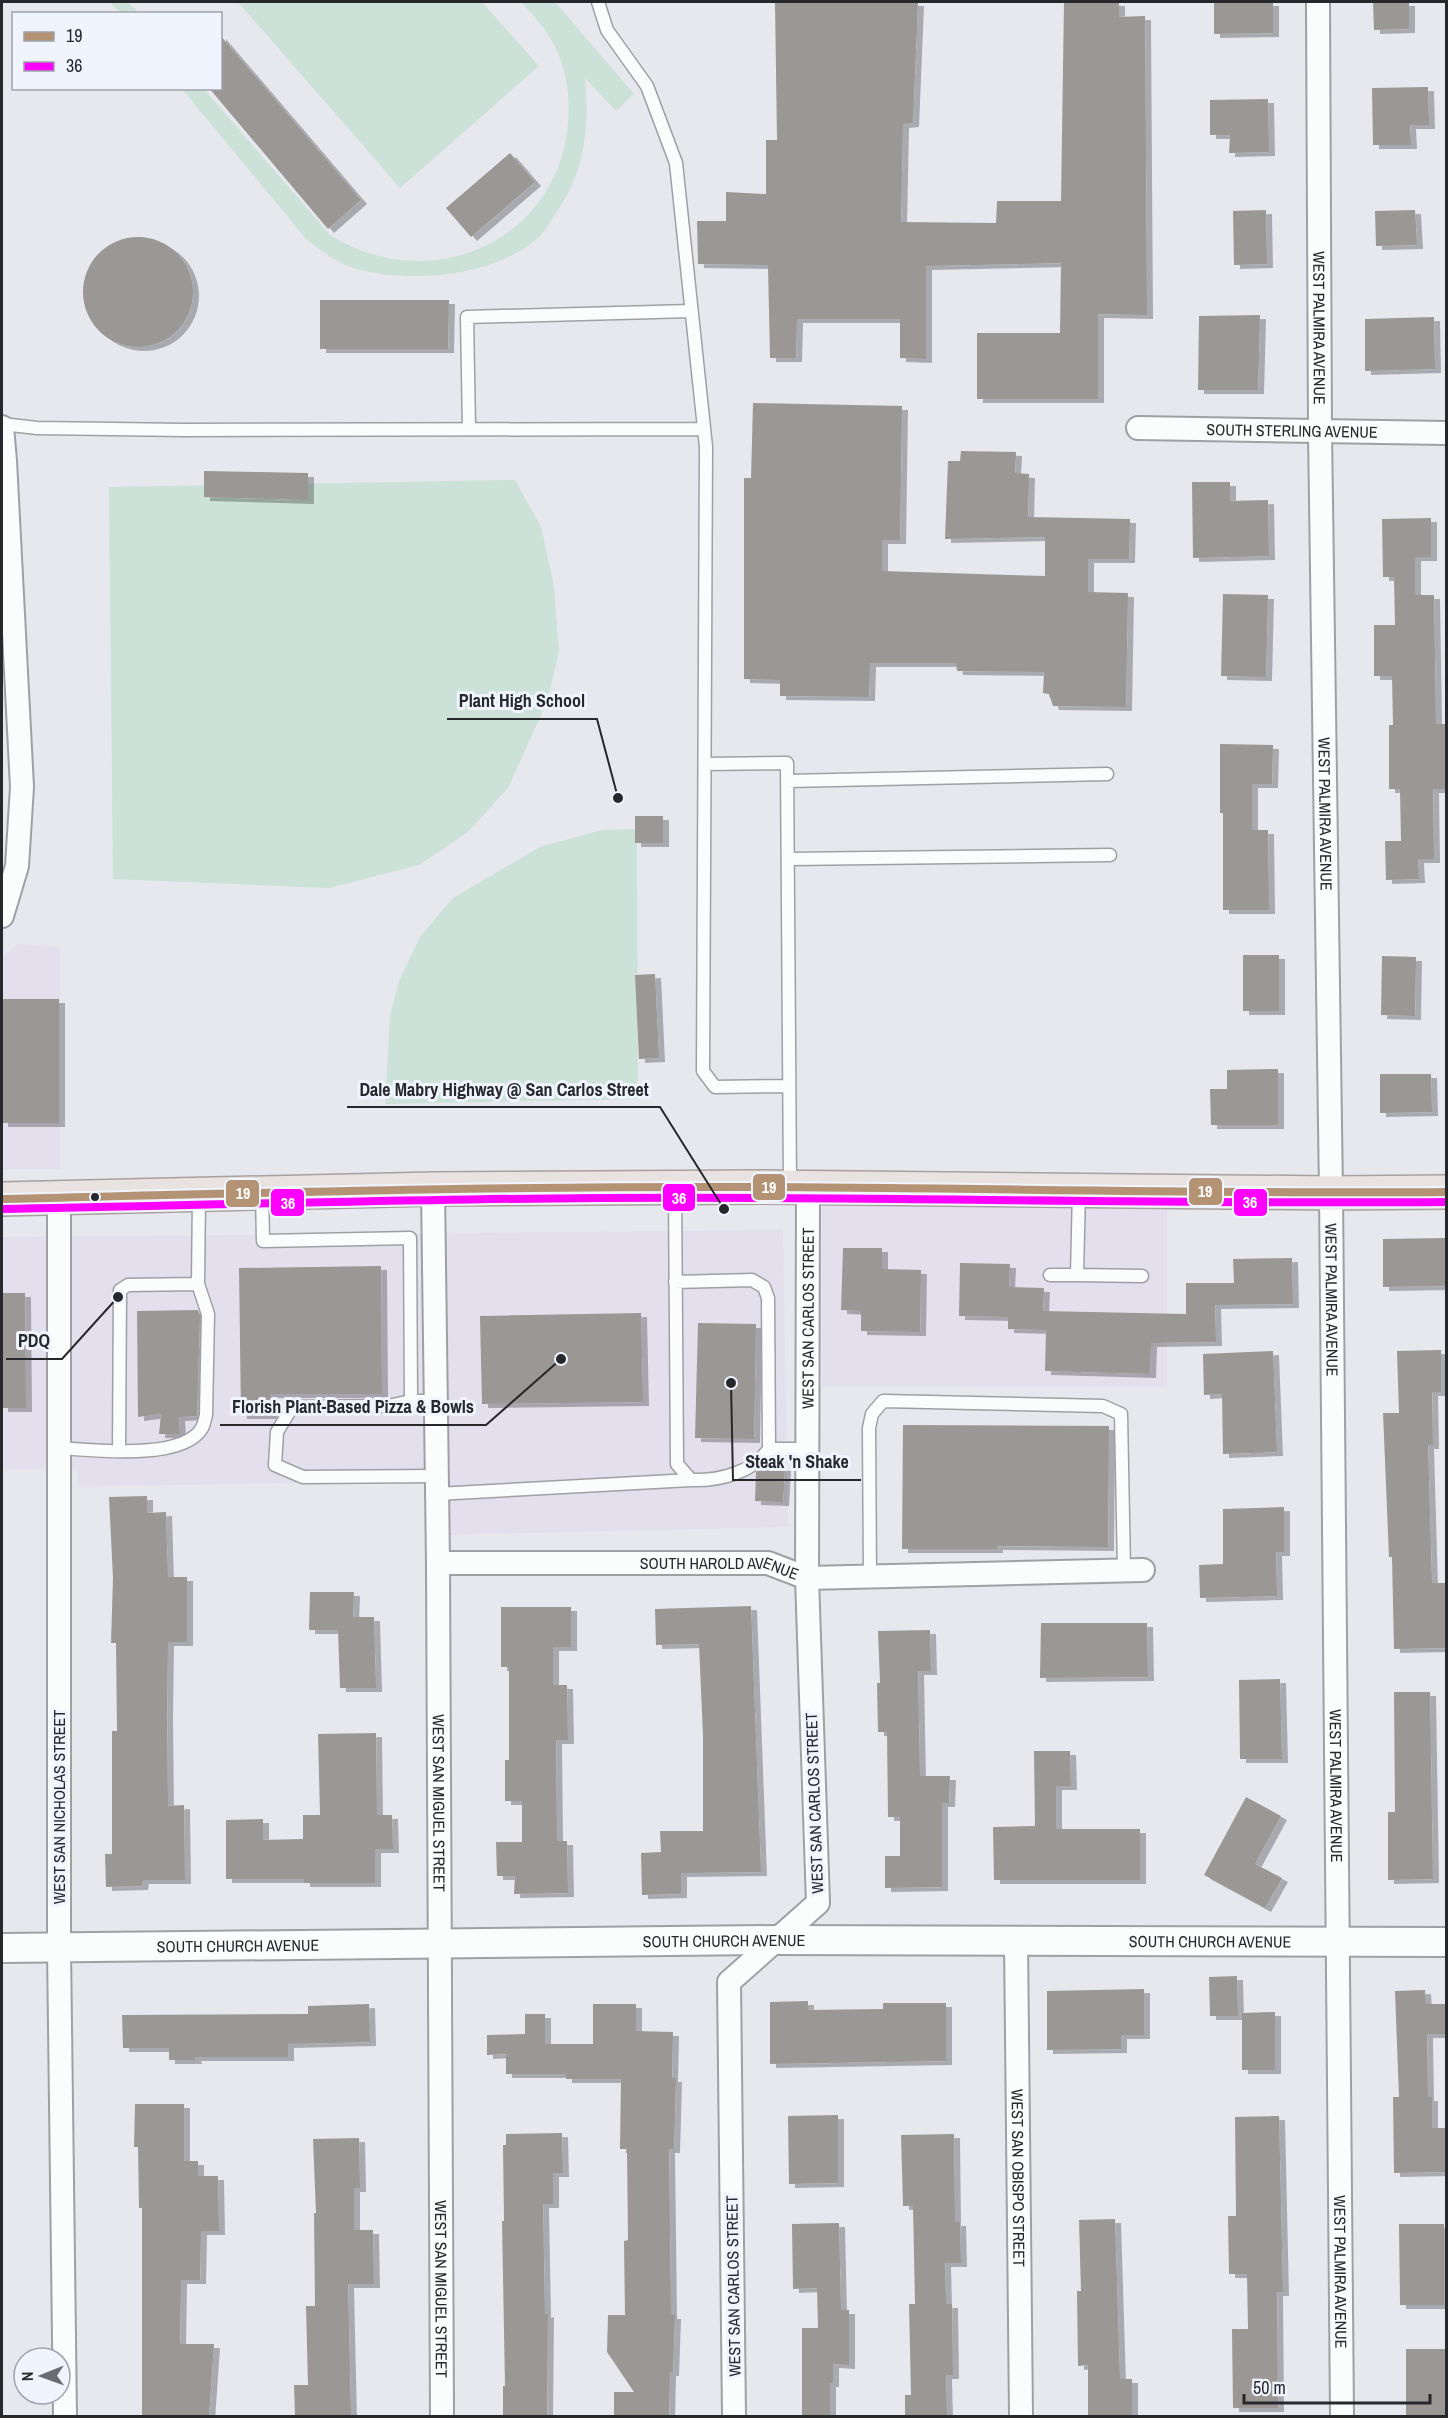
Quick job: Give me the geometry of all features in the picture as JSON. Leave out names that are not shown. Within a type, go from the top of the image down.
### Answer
[{"type":"main road","points":[[2,1199],[433,1189],[675,1187],[1446,1192]]},
{"type":"street","name":"WEST PALMIRA AVENUE","points":[[1318,2],[1320,432],[1331,1193],[1342,2416]]},
{"type":"street","points":[[2,425],[22,787],[17,866],[2,916]]},
{"type":"street","name":"SOUTH STERLING AVENUE","points":[[1138,428],[1446,433]]},
{"type":"street","name":"WEST SAN CARLOS STREET","points":[[734,2416],[729,1982],[818,1903],[807,1578],[807,1449],[799,1187]]},
{"type":"street","name":"WEST SAN MIGUEL STREET","points":[[433,1189],[438,1563],[442,2416]]},
{"type":"street","name":"WEST SAN NICHOLAS STREET","points":[[59,1198],[59,1948],[65,2416]]},
{"type":"street","name":"SOUTH HAROLD AVENUE","points":[[438,1563],[768,1563],[807,1578],[1133,1570]]},
{"type":"street","name":"SOUTH CHURCH AVENUE","points":[[2,1948],[776,1940],[1446,1942]]},
{"type":"street","name":"WEST SAN OBISPO STREET","points":[[1016,1940],[1021,2416]]},
{"type":"lane","points":[[598,2],[607,30],[647,86],[676,163],[706,447],[704,1071],[715,1087],[789,1086]]},
{"type":"lane","points":[[469,429],[467,317],[691,311]]},
{"type":"lane","points":[[2,425],[37,428],[704,429]]},
{"type":"lane","points":[[705,764],[787,762],[789,1086],[799,1187]]},
{"type":"lane","points":[[787,781],[1107,774]]},
{"type":"lane","points":[[788,859],[1110,855]]},
{"type":"lane","points":[[675,1187],[677,1464],[691,1480]]},
{"type":"lane","points":[[1077,1275],[1079,1190]]},
{"type":"lane","points":[[262,1193],[263,1241],[410,1238],[411,1401]]},
{"type":"lane","points":[[60,1448],[146,1452],[168,1448],[192,1438],[201,1429],[207,1415],[208,1314],[198,1284],[199,1195]]},
{"type":"lane","points":[[1050,1275],[1142,1276]]},
{"type":"lane","points":[[435,1401],[411,1401],[388,1406],[292,1407],[277,1432],[275,1465],[303,1477],[437,1485],[704,1480],[728,1476],[761,1460],[769,1449],[768,1298],[764,1287],[752,1280],[675,1282]]},
{"type":"lane","points":[[119,1451],[120,1290],[128,1285],[198,1284]]},
{"type":"lane","points":[[870,1577],[868,1428],[872,1414],[883,1401],[1103,1406],[1121,1414],[1133,1570]]},
{"type":"lane","points":[[769,1449],[807,1449]]},
{"type":"shaded area","points":[[18,944],[60,946],[60,1169],[2,1169],[2,957]]},
{"type":"shaded area","points":[[822,1200],[1167,1204],[1167,1387],[822,1386]]},
{"type":"shaded area","points":[[783,1230],[788,1527],[447,1535],[445,1480],[78,1487],[78,1470],[2,1470],[2,1237]]},
{"type":"green space","points":[[110,2],[128,2],[138,12],[119,12]]},
{"type":"green space","points":[[238,2],[482,2],[539,66],[400,188]]},
{"type":"green space","points":[[521,2],[555,2],[634,94],[616,111],[585,78],[585,132],[579,164],[566,197],[546,228],[540,236],[522,250],[501,261],[453,274],[403,276],[379,274],[357,269],[330,257],[306,239],[183,90],[205,90],[330,235],[365,252],[401,260],[438,260],[472,251],[504,235],[531,212],[552,181],[565,144],[569,101],[566,79],[557,50],[538,21]]},
{"type":"green space","points":[[515,480],[541,527],[554,586],[559,652],[547,702],[508,788],[468,832],[419,865],[329,888],[113,879],[109,487]]},
{"type":"green space","points":[[637,829],[638,1099],[385,1104],[390,1016],[399,981],[420,937],[453,898],[540,847],[602,830]]},
{"type":"building","points":[[775,2],[918,2],[913,123],[903,124],[901,222],[996,223],[997,201],[1061,201],[1064,2],[1119,2],[1119,17],[1145,16],[1147,315],[1098,314],[1098,399],[977,399],[977,333],[1060,333],[1061,263],[926,266],[926,359],[900,358],[900,319],[797,319],[796,358],[770,358],[768,265],[698,264],[697,221],[726,221],[726,192],[766,194],[766,140],[777,140]]},
{"type":"building","points":[[1214,2],[1273,2],[1273,33],[1214,34]]},
{"type":"building","points":[[1373,2],[1409,2],[1409,29],[1374,30]]},
{"type":"building","points":[[222,37],[361,200],[328,229],[211,90],[222,90]]},
{"type":"building","points":[[1428,87],[1429,125],[1410,125],[1411,145],[1373,145],[1372,88]]},
{"type":"building","points":[[1268,99],[1269,152],[1229,153],[1230,135],[1210,135],[1210,100]]},
{"type":"building","points":[[510,153],[535,182],[471,237],[446,208]]},
{"type":"building","points":[[1266,210],[1267,264],[1234,265],[1233,211]]},
{"type":"building","points":[[1415,210],[1417,245],[1376,246],[1375,211]]},
{"type":"building","points":[[138,237],[159,241],[177,253],[189,271],[193,292],[189,313],[177,331],[159,343],[138,347],[117,343],[99,331],[87,313],[83,292],[87,271],[99,253],[117,241]]},
{"type":"building","points":[[320,300],[449,300],[448,349],[320,349]]},
{"type":"building","points":[[1260,315],[1258,390],[1198,390],[1199,316]]},
{"type":"building","points":[[1434,317],[1435,369],[1365,371],[1365,319]]},
{"type":"building","points":[[753,403],[902,406],[900,540],[882,540],[882,571],[1045,576],[1045,537],[945,539],[948,461],[960,461],[961,451],[1016,452],[1015,473],[1029,474],[1028,517],[1130,519],[1129,559],[1088,559],[1088,592],[1128,593],[1126,707],[1053,706],[1049,694],[1043,693],[1044,672],[957,671],[956,663],[870,663],[869,697],[780,696],[780,680],[744,679],[744,478],[751,478]]},
{"type":"building","points":[[204,471],[308,473],[308,500],[204,497]]},
{"type":"building","points":[[1192,482],[1230,482],[1230,501],[1268,500],[1269,556],[1193,558]]},
{"type":"building","points":[[1431,518],[1431,557],[1415,557],[1415,595],[1434,595],[1436,724],[1446,724],[1446,789],[1433,789],[1434,859],[1418,859],[1419,879],[1386,880],[1385,841],[1401,841],[1400,789],[1389,789],[1389,725],[1393,725],[1392,676],[1374,676],[1374,625],[1395,625],[1394,577],[1383,577],[1382,519]]},
{"type":"building","points":[[1223,594],[1268,595],[1266,677],[1221,676]]},
{"type":"building","points":[[1220,744],[1273,745],[1272,784],[1252,784],[1252,830],[1268,830],[1269,910],[1223,910]]},
{"type":"building","points":[[635,816],[663,816],[663,843],[635,843]]},
{"type":"building","points":[[1243,955],[1279,955],[1279,1011],[1243,1011]]},
{"type":"building","points":[[1382,956],[1416,957],[1415,1016],[1381,1015]]},
{"type":"building","points":[[655,974],[659,1058],[639,1059],[635,975]]},
{"type":"building","points":[[2,999],[59,999],[59,1123],[2,1123]]},
{"type":"building","points":[[1278,1069],[1278,1125],[1211,1125],[1210,1089],[1227,1089],[1227,1070]]},
{"type":"building","points":[[1380,1074],[1431,1074],[1432,1112],[1380,1113]]},
{"type":"building","points":[[1446,1238],[1446,1286],[1383,1287],[1383,1239]]},
{"type":"building","points":[[843,1248],[882,1248],[882,1269],[921,1270],[920,1332],[861,1331],[861,1311],[841,1310]]},
{"type":"building","points":[[1292,1258],[1293,1304],[1215,1305],[1216,1342],[1151,1343],[1150,1374],[1045,1371],[1046,1330],[1008,1329],[1008,1317],[959,1316],[960,1263],[1010,1264],[1009,1287],[1044,1288],[1043,1311],[1186,1314],[1186,1283],[1234,1283],[1233,1259]]},
{"type":"building","points":[[381,1266],[382,1394],[271,1394],[271,1415],[241,1415],[239,1268]]},
{"type":"building","points":[[2,1293],[25,1293],[26,1408],[2,1408]]},
{"type":"building","points":[[198,1310],[200,1315],[197,1416],[179,1417],[180,1434],[159,1434],[161,1414],[138,1417],[137,1311]]},
{"type":"building","points":[[641,1313],[643,1402],[482,1404],[480,1316]]},
{"type":"building","points":[[698,1323],[756,1324],[754,1439],[695,1438]]},
{"type":"building","points":[[1441,1350],[1441,1392],[1432,1392],[1433,1445],[1428,1445],[1432,1583],[1446,1583],[1446,1648],[1394,1649],[1392,1557],[1389,1557],[1383,1413],[1399,1413],[1397,1351]]},
{"type":"building","points":[[1273,1351],[1277,1452],[1223,1454],[1222,1394],[1204,1395],[1203,1354]]},
{"type":"building","points":[[903,1425],[1109,1426],[1108,1547],[997,1546],[997,1549],[902,1549]]},
{"type":"building","points":[[764,1466],[785,1467],[783,1502],[755,1501],[756,1472]]},
{"type":"building","points":[[147,1496],[147,1513],[166,1512],[168,1577],[187,1577],[187,1642],[168,1642],[167,1713],[168,1806],[184,1805],[185,1880],[143,1880],[142,1886],[106,1887],[105,1854],[112,1854],[112,1731],[117,1731],[116,1643],[111,1643],[113,1578],[109,1497]]},
{"type":"building","points":[[1284,1507],[1284,1552],[1276,1552],[1277,1596],[1200,1598],[1199,1565],[1223,1564],[1223,1509]]},
{"type":"building","points":[[310,1592],[354,1592],[353,1617],[374,1617],[376,1688],[340,1688],[338,1630],[309,1630]]},
{"type":"building","points":[[751,1606],[761,1872],[681,1873],[681,1894],[642,1895],[641,1853],[661,1852],[660,1831],[703,1831],[703,1736],[699,1644],[656,1645],[655,1609]]},
{"type":"building","points":[[501,1607],[571,1607],[571,1647],[553,1647],[553,1685],[567,1685],[568,1740],[556,1740],[557,1841],[567,1841],[568,1893],[514,1894],[515,1876],[497,1876],[496,1842],[522,1842],[522,1801],[505,1801],[505,1760],[509,1760],[509,1667],[501,1667]]},
{"type":"building","points":[[1041,1623],[1147,1623],[1148,1677],[1040,1678]]},
{"type":"building","points":[[930,1630],[931,1671],[918,1671],[920,1776],[950,1776],[949,1803],[942,1803],[942,1887],[885,1888],[885,1856],[900,1856],[900,1817],[888,1817],[887,1732],[878,1732],[877,1683],[880,1683],[878,1631]]},
{"type":"building","points":[[1280,1679],[1282,1759],[1240,1759],[1239,1680]]},
{"type":"building","points":[[1394,1692],[1430,1692],[1433,1879],[1388,1880],[1388,1812],[1395,1812]]},
{"type":"building","points":[[376,1733],[377,1815],[392,1815],[393,1849],[375,1849],[375,1883],[304,1883],[304,1879],[226,1879],[226,1820],[263,1819],[263,1840],[303,1839],[303,1815],[320,1815],[318,1734]]},
{"type":"building","points":[[1034,1751],[1070,1751],[1071,1786],[1056,1786],[1056,1829],[1140,1829],[1140,1880],[994,1880],[993,1827],[1035,1826]]},
{"type":"building","points":[[1246,1797],[1281,1816],[1255,1864],[1282,1878],[1265,1908],[1204,1875]]},
{"type":"building","points":[[1237,1976],[1238,2016],[1210,2016],[1209,1977]]},
{"type":"building","points":[[1144,1989],[1144,2035],[1121,2035],[1121,2049],[1047,2050],[1047,1991]]},
{"type":"building","points":[[1425,1990],[1426,2004],[1446,2004],[1446,2034],[1427,2034],[1428,2097],[1432,2097],[1432,2128],[1446,2128],[1446,2172],[1394,2173],[1393,2097],[1399,2097],[1395,1991]]},
{"type":"building","points":[[808,2001],[808,2010],[883,2009],[883,2003],[946,2003],[946,2061],[770,2064],[770,2002]]},
{"type":"building","points":[[369,2004],[370,2042],[288,2044],[288,2057],[195,2057],[196,2060],[169,2060],[169,2048],[123,2048],[122,2015],[308,2014],[308,2006]]},
{"type":"building","points":[[593,2004],[636,2004],[636,2031],[673,2032],[672,2078],[676,2078],[674,2149],[669,2149],[671,2315],[675,2315],[669,2416],[614,2416],[614,2392],[634,2392],[607,2352],[608,2315],[625,2315],[624,2241],[628,2240],[627,2149],[620,2149],[621,2079],[566,2079],[566,2074],[506,2074],[506,2054],[487,2055],[487,2035],[525,2034],[525,2014],[545,2014],[545,2044],[593,2044]]},
{"type":"building","points":[[1275,2012],[1275,2070],[1242,2070],[1242,2013]]},
{"type":"building","points":[[135,2104],[184,2104],[184,2161],[198,2161],[198,2176],[218,2176],[219,2231],[201,2231],[200,2280],[181,2280],[180,2344],[214,2344],[209,2416],[142,2416],[142,2208],[139,2208],[138,2147],[134,2147]]},
{"type":"building","points":[[838,2115],[838,2183],[789,2184],[788,2116]]},
{"type":"building","points":[[1279,2116],[1283,2292],[1277,2292],[1278,2408],[1233,2408],[1232,2329],[1248,2329],[1247,2274],[1229,2274],[1228,2216],[1236,2216],[1235,2117]]},
{"type":"building","points":[[562,2133],[563,2173],[553,2173],[553,2204],[543,2204],[545,2314],[548,2313],[547,2416],[503,2416],[503,2386],[505,2386],[503,2145],[506,2145],[506,2134]]},
{"type":"building","points":[[954,2134],[955,2222],[960,2222],[961,2263],[945,2263],[946,2304],[952,2304],[953,2375],[946,2375],[947,2416],[905,2416],[905,2395],[911,2395],[909,2304],[915,2304],[913,2206],[903,2206],[901,2135]]},
{"type":"building","points":[[359,2138],[360,2188],[354,2188],[354,2230],[373,2230],[374,2284],[348,2284],[351,2416],[295,2416],[294,2385],[308,2385],[306,2306],[315,2306],[314,2213],[316,2213],[313,2139]]},
{"type":"building","points":[[1115,2219],[1120,2379],[1132,2379],[1132,2416],[1088,2416],[1088,2365],[1078,2366],[1077,2291],[1081,2291],[1079,2220]]},
{"type":"building","points":[[839,2223],[841,2310],[849,2310],[849,2365],[833,2364],[833,2383],[830,2383],[830,2416],[802,2416],[802,2328],[818,2328],[817,2288],[793,2289],[792,2224]]},
{"type":"building","points":[[1399,2224],[1444,2224],[1444,2305],[1400,2305]]},
{"type":"building","points":[[1406,2349],[1446,2349],[1446,2416],[1406,2416]]},
{"type":"transit line","name":"19","points":[[2,1199],[383,1190],[669,1187],[1446,1192]]},
{"type":"transit line","name":"36","points":[[2,1209],[574,1198],[1446,1202]]},
{"type":"place","name":"Plant High School","points":[[618,798]]},
{"type":"place","name":"Dale Mabry Highway @ San Carlos Street","points":[[724,1209]]},
{"type":"place","name":"PDQ","points":[[118,1297]]},
{"type":"place","name":"Florish Plant-Based Pizza & Bowls","points":[[561,1359]]},
{"type":"place","name":"Steak 'n Shake","points":[[731,1383]]}]
